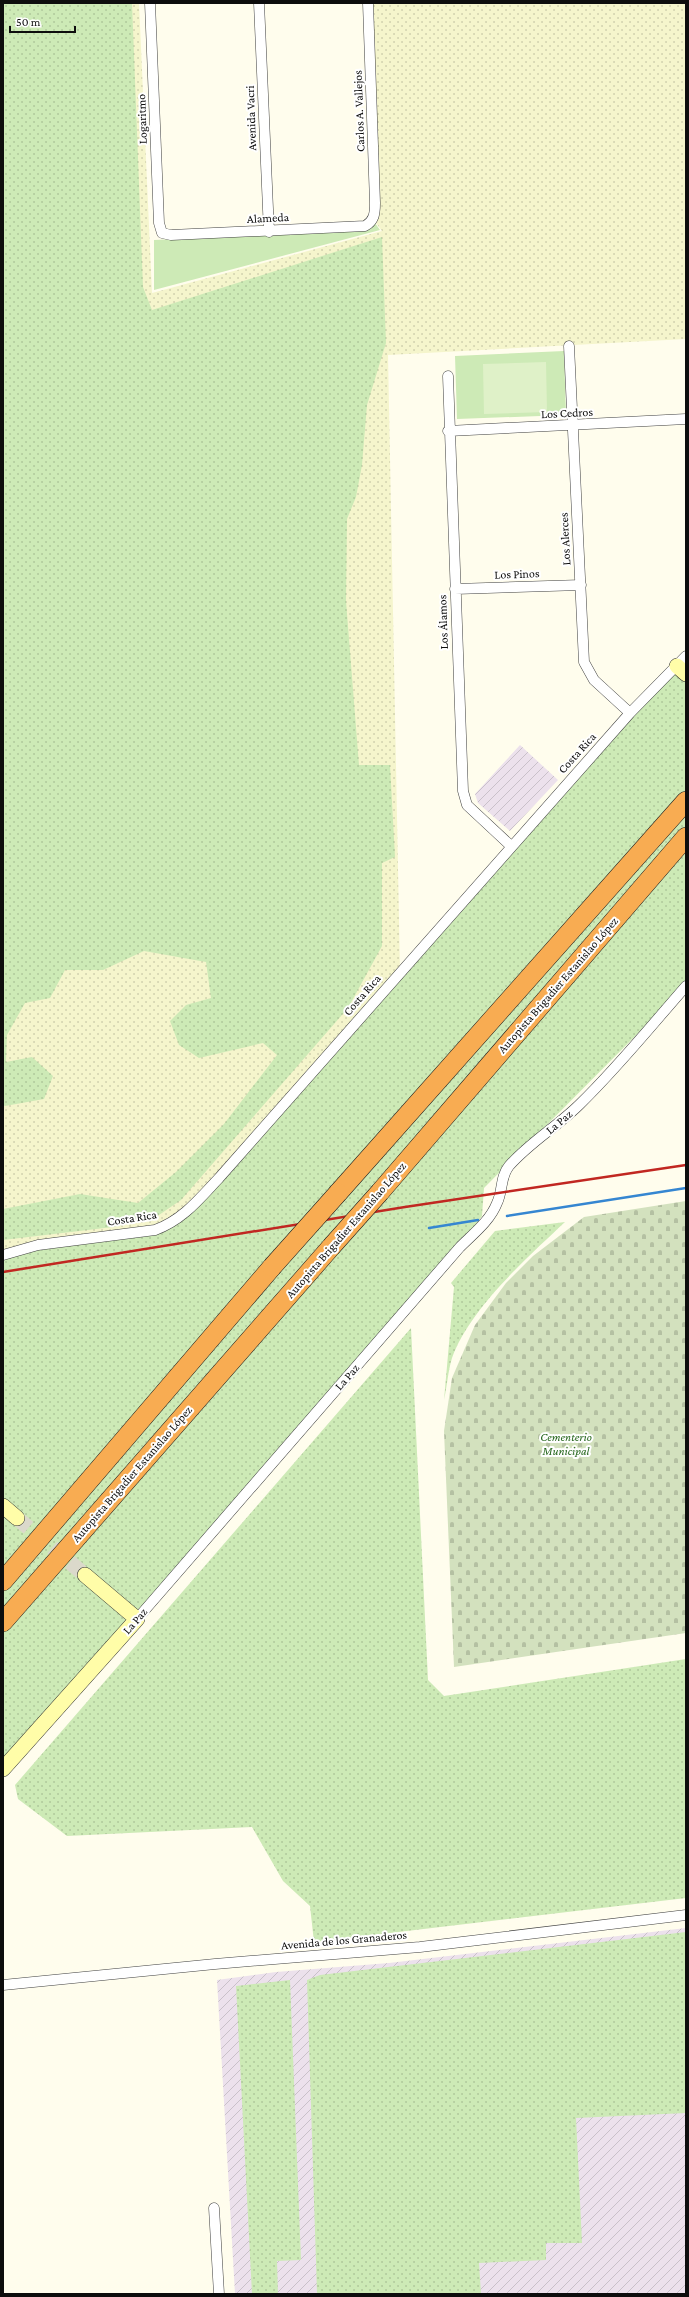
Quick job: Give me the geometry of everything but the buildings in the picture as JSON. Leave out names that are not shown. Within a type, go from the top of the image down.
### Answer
[{"type":"highway","points":[[3,1581],[272,1267],[686,801]]},
{"type":"highway","name":"Autopista Brigadier Estanislao López","points":[[3,1622],[380,1192],[686,837]]},
{"type":"street","name":"Logaritmo","points":[[150,3],[159,223],[162,233]]},
{"type":"street","name":"Avenida Vacri","points":[[259,3],[269,232]]},
{"type":"street","name":"Carlos A. Vallejos","points":[[368,3],[375,203],[373,219]]},
{"type":"street","name":"Alameda","points":[[162,233],[171,235],[269,232],[364,226],[373,219]]},
{"type":"street","name":"Los Alerces","points":[[569,346],[584,662],[594,680],[630,713]]},
{"type":"street","name":"Los Álamos","points":[[448,376],[448,431],[463,791],[467,805],[511,846]]},
{"type":"street","name":"Los Cedros","points":[[448,431],[573,426],[686,419]]},
{"type":"street","name":"Los Pinos","points":[[455,589],[581,585]]},
{"type":"street","name":"Costa Rica","points":[[3,1255],[60,1241],[155,1230],[171,1224],[182,1216],[220,1178],[511,846],[630,713],[683,665]]},
{"type":"street","name":"La Paz","points":[[3,1769],[137,1619],[460,1247],[492,1214],[498,1202],[504,1174],[508,1167],[530,1145],[579,1105],[611,1072],[686,986]]},
{"type":"street","points":[[3,1506],[17,1518]]},
{"type":"street","points":[[85,1575],[137,1619]]},
{"type":"street","name":"Avenida de los Granaderos","points":[[3,1985],[214,1964],[420,1947],[686,1916]]},
{"type":"street","points":[[214,2208],[219,2294]]},
{"type":"shaded area","points":[[520,745],[558,780],[510,831],[478,803],[475,794]]},
{"type":"shaded area","points":[[686,1928],[686,2294],[235,2294],[217,1980],[276,1972],[389,1963]]},
{"type":"green space","points":[[3,3],[139,3],[152,293],[382,231],[373,219],[368,3],[686,3],[686,339],[388,355],[400,971],[171,1224],[3,1255]]},
{"type":"green space","points":[[3,3],[132,3],[143,287],[152,310],[382,237],[386,343],[367,405],[362,465],[356,497],[347,519],[346,601],[359,765],[390,765],[395,857],[382,863],[382,946],[348,1008],[181,1200],[156,1217],[113,1227],[3,1240],[3,1209],[80,1194],[138,1203],[176,1172],[224,1124],[277,1055],[263,1043],[199,1058],[179,1045],[170,1021],[186,1005],[211,998],[206,962],[144,951],[103,970],[65,970],[50,998],[25,1003],[7,1035],[6,1062],[32,1057],[53,1076],[44,1099],[5,1106],[3,1105]]},
{"type":"green space","points":[[375,223],[380,230],[154,290],[154,240],[269,235]]},
{"type":"green space","points":[[564,351],[566,415],[457,419],[455,356]]},
{"type":"green space","points":[[546,362],[547,412],[484,414],[483,364]]},
{"type":"green space","points":[[686,656],[686,985],[484,1188],[482,1216],[460,1247],[3,1769],[3,1255],[171,1224]]},
{"type":"green space","name":"Cementerio Municipal","points":[[686,1201],[686,1633],[454,1667],[444,1431],[452,1378],[475,1325],[506,1283],[533,1256],[584,1217]]},
{"type":"green space","points":[[565,1222],[501,1285],[472,1321],[460,1339],[452,1358],[444,1400],[454,1287],[451,1283],[495,1231]]},
{"type":"green space","points":[[411,1328],[428,1680],[444,1696],[686,1659],[686,1898],[314,1942],[310,1906],[283,1881],[252,1827],[67,1836],[18,1799],[15,1785]]},
{"type":"green space","points":[[686,1932],[686,2113],[576,2118],[582,2243],[546,2243],[546,2260],[479,2263],[481,2294],[317,2294],[307,1980],[320,1975]]},
{"type":"green space","points":[[290,1980],[301,2260],[277,2261],[278,2294],[252,2294],[236,1986]]},
{"type":"waterway","points":[[507,1216],[686,1188]]},
{"type":"waterway","points":[[429,1228],[478,1220]]},
{"type":"tunnel","points":[[17,1518],[85,1575]]},
{"type":"railway","points":[[3,1272],[405,1207],[686,1165]]}]
